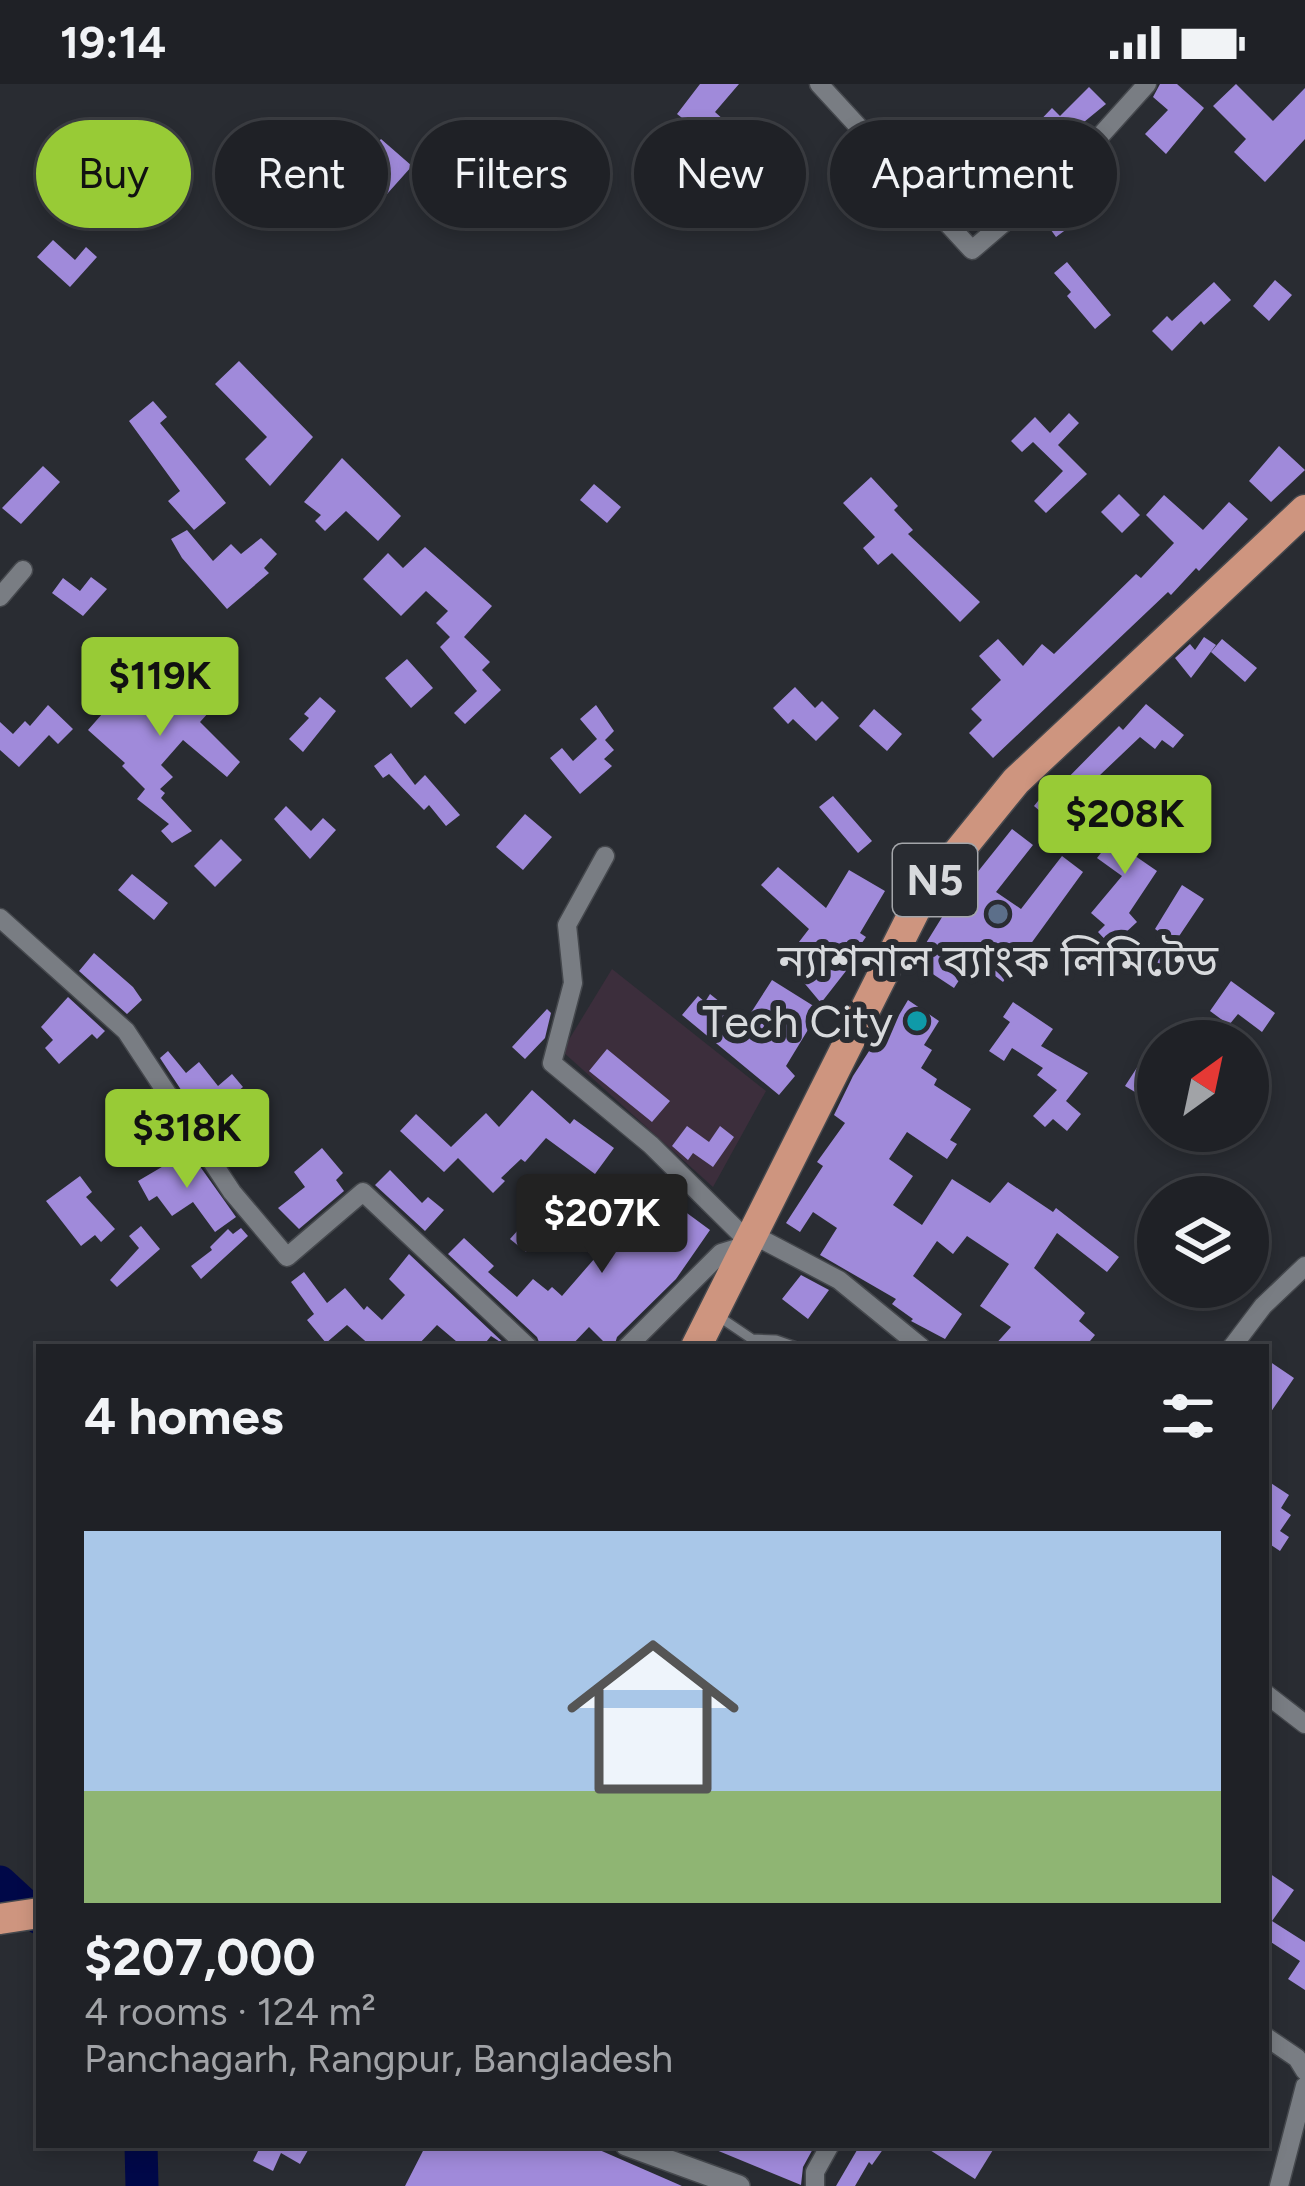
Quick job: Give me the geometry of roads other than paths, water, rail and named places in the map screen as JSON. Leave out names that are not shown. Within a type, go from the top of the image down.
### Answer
[{"type":"highway","name":"N5","points":[[698,1344],[922,898],[967,836],[1016,781],[1305,510]]},
{"type":"highway","points":[[0,1919],[36,1913]]},
{"type":"street","points":[[819,84],[972,250],[1084,154],[1147,84]]},
{"type":"street","points":[[0,597],[23,570]]},
{"type":"street","points":[[605,856],[567,925],[573,983],[552,1064],[651,1144],[749,1242]]},
{"type":"street","points":[[0,918],[126,1031],[232,1192],[287,1256],[363,1192],[525,1344]]},
{"type":"street","points":[[630,1344],[721,1253],[763,1240],[839,1280],[917,1344]]},
{"type":"street","points":[[1234,1344],[1263,1306],[1305,1266]]},
{"type":"street","points":[[1269,1696],[1305,1724]]},
{"type":"street","points":[[1269,2039],[1297,2058],[1305,2071]]},
{"type":"street","points":[[1279,2186],[1305,2086]]},
{"type":"street","points":[[634,2148],[739,2186]]},
{"type":"street","points":[[815,2186],[815,2172],[828,2148]]},
{"type":"lane","points":[[713,1313],[754,1343],[776,1340],[787,1344]]},
{"type":"waterway","points":[[0,1882],[36,1915]]},
{"type":"waterway","points":[[141,2148],[142,2186]]},
{"type":"place","name":"ন্যাশনাল ব্যাংক লিমিটেড","points":[[998,914]]},
{"type":"place","name":"Tech City","points":[[917,1021]]}]
